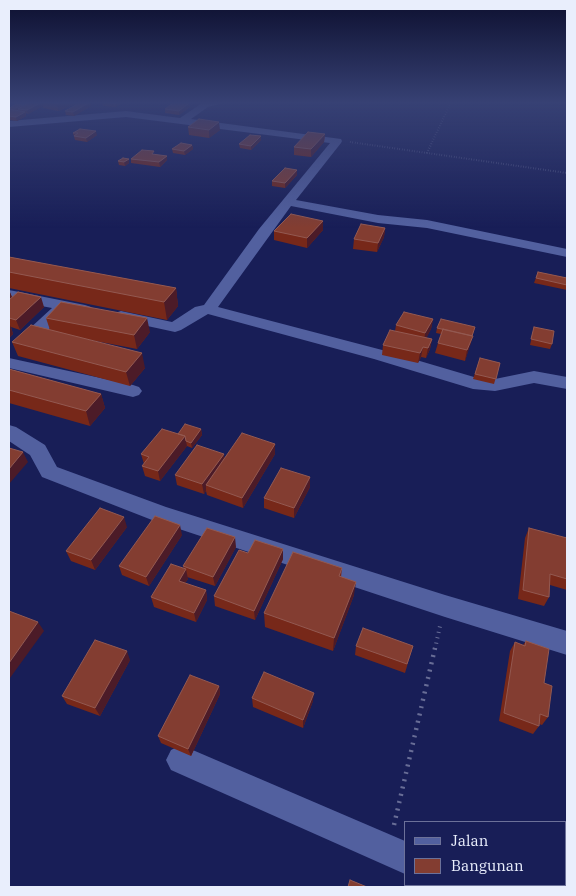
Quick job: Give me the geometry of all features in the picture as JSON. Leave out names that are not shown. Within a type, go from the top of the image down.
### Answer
[{"type":"street","points":[[209,309],[335,144]]},
{"type":"street","points":[[289,202],[378,219],[426,224],[567,253]]},
{"type":"street","points":[[9,295],[175,327],[201,310],[209,309],[228,316],[380,355],[473,383],[495,385],[534,377],[567,383]]},
{"type":"street","points":[[9,357],[64,306]]},
{"type":"street","points":[[9,363],[133,391]]},
{"type":"street","points":[[9,432],[38,450],[49,472],[160,514],[444,606],[567,643]]},
{"type":"street","points":[[181,760],[397,854]]},
{"type":"path","points":[[358,144],[567,173]]},
{"type":"path","points":[[426,153],[431,144]]},
{"type":"path","points":[[397,854],[444,606]]},
{"type":"building","points":[[180,144],[192,145],[184,151],[172,149]]},
{"type":"building","points":[[239,144],[253,144],[251,146]]},
{"type":"building","points":[[297,144],[316,144],[311,149],[294,147]]},
{"type":"building","points":[[142,150],[154,151],[152,154],[167,156],[159,162],[131,159]]},
{"type":"building","points":[[123,158],[129,159],[124,162],[118,161]]},
{"type":"building","points":[[285,168],[297,170],[285,183],[272,181]]},
{"type":"building","points":[[291,214],[323,221],[307,238],[274,231]]},
{"type":"building","points":[[361,224],[385,228],[378,243],[354,239]]},
{"type":"building","points":[[9,257],[176,288],[164,302],[9,272]]},
{"type":"building","points":[[538,272],[567,278],[567,285],[536,278]]},
{"type":"building","points":[[18,292],[41,297],[16,320],[9,318],[9,300]]},
{"type":"building","points":[[61,302],[147,318],[134,335],[46,318]]},
{"type":"building","points":[[404,312],[433,319],[425,333],[396,325]]},
{"type":"building","points":[[441,319],[475,327],[472,336],[437,328]]},
{"type":"building","points":[[31,325],[142,353],[126,372],[12,342]]},
{"type":"building","points":[[534,327],[554,331],[552,344],[531,339]]},
{"type":"building","points":[[443,329],[473,336],[467,350],[438,343]]},
{"type":"building","points":[[390,330],[432,339],[428,348],[423,347],[420,353],[383,345]]},
{"type":"building","points":[[480,358],[500,363],[496,379],[475,374]]},
{"type":"building","points":[[9,369],[101,394],[86,411],[9,390]]},
{"type":"building","points":[[185,424],[201,429],[191,443],[186,441],[185,436],[178,434]]},
{"type":"building","points":[[162,429],[185,436],[158,471],[142,466],[149,457],[141,454]]},
{"type":"building","points":[[242,433],[275,444],[242,498],[206,485]]},
{"type":"building","points":[[197,445],[224,454],[202,484],[175,475]]},
{"type":"building","points":[[9,448],[23,452],[9,469]]},
{"type":"building","points":[[281,468],[310,477],[294,508],[264,498]]},
{"type":"building","points":[[100,508],[124,517],[91,560],[66,551]]},
{"type":"building","points":[[155,516],[180,525],[146,577],[119,566]]},
{"type":"building","points":[[207,528],[235,537],[213,577],[183,566]]},
{"type":"building","points":[[529,528],[567,538],[567,579],[550,574],[549,597],[523,590]]},
{"type":"building","points":[[255,540],[283,549],[254,611],[214,596],[239,550],[248,553]]},
{"type":"building","points":[[293,552],[342,568],[339,576],[356,582],[334,638],[264,613]]},
{"type":"building","points":[[171,564],[186,569],[179,581],[206,590],[194,613],[151,597]]},
{"type":"building","points":[[9,611],[38,622],[9,663]]},
{"type":"building","points":[[363,628],[413,646],[407,664],[356,646]]},
{"type":"building","points":[[95,640],[127,651],[95,708],[62,696]]},
{"type":"building","points":[[526,641],[549,649],[544,683],[552,686],[548,717],[540,714],[539,726],[504,713],[515,642],[525,646]]},
{"type":"building","points":[[264,672],[314,693],[303,720],[252,698]]},
{"type":"building","points":[[190,675],[219,686],[188,749],[158,736]]},
{"type":"building","points":[[350,880],[367,887],[348,887]]}]
